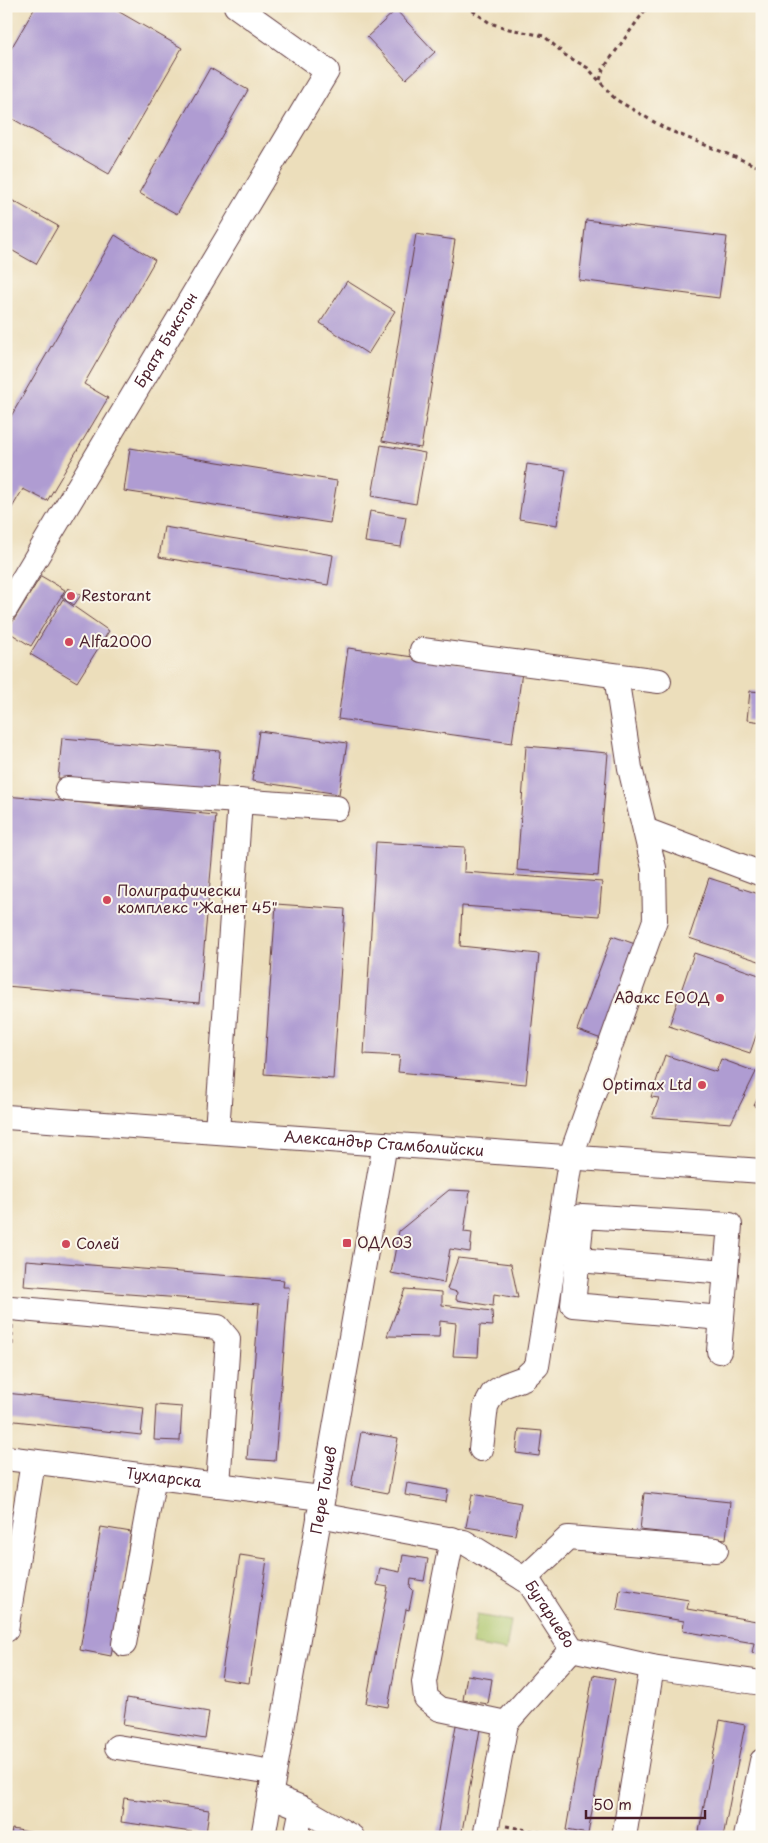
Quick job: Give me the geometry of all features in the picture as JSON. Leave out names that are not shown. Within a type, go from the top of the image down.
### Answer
[{"type":"street","name":"Братя Бъкстон","points":[[6,608],[326,71],[236,6]]},
{"type":"street","points":[[422,650],[659,681]]},
{"type":"street","points":[[481,1449],[486,1406],[493,1392],[524,1378],[537,1366],[569,1230],[570,1156],[655,920],[654,868],[630,768],[616,676]]},
{"type":"street","points":[[67,790],[337,808]]},
{"type":"street","points":[[217,1131],[240,801]]},
{"type":"street","points":[[645,830],[762,874]]},
{"type":"street","name":"Александър Стамболийски","points":[[6,1117],[570,1156],[762,1172]]},
{"type":"street","name":"Пере Тошев","points":[[263,1837],[385,1144]]},
{"type":"street","points":[[569,1230],[582,1216],[730,1225],[719,1351]]},
{"type":"street","points":[[569,1230],[578,1260],[573,1305],[722,1318]]},
{"type":"street","points":[[578,1260],[726,1272]]},
{"type":"street","points":[[11,1308],[218,1327],[228,1339],[218,1485]]},
{"type":"street","name":"Тухларска","points":[[6,1458],[218,1485],[320,1506]]},
{"type":"street","points":[[6,1630],[33,1462]]},
{"type":"street","points":[[124,1644],[154,1476]]},
{"type":"street","name":"Бугариево","points":[[320,1506],[464,1542],[529,1582],[572,1649],[652,1667],[762,1683]]},
{"type":"street","points":[[524,1579],[568,1538],[716,1550]]},
{"type":"street","points":[[452,1539],[424,1682],[426,1698],[440,1709],[506,1723]]},
{"type":"street","points":[[486,1830],[506,1723],[572,1649]]},
{"type":"street","points":[[624,1837],[652,1667]]},
{"type":"street","points":[[117,1747],[271,1784],[302,1808],[352,1837]]},
{"type":"street","points":[[746,1837],[762,1761]]},
{"type":"street","points":[[296,1837],[302,1808]]},
{"type":"path","points":[[466,6],[490,23],[544,36],[565,55],[588,68],[615,99],[666,129],[762,168]]},
{"type":"path","points":[[600,80],[604,70],[648,6]]},
{"type":"path","points":[[486,1830],[565,1837]]},
{"type":"green space","points":[[477,1615],[511,1621],[506,1651],[472,1645]]},
{"type":"building","points":[[36,6],[109,6],[182,48],[109,174],[6,115],[6,57]]},
{"type":"building","points":[[396,10],[435,52],[406,79],[367,37]]},
{"type":"building","points":[[210,68],[248,90],[177,214],[139,193]]},
{"type":"building","points":[[6,197],[58,226],[36,264],[6,247]]},
{"type":"building","points":[[586,220],[727,237],[719,298],[579,280]]},
{"type":"building","points":[[416,234],[455,240],[421,448],[382,441]]},
{"type":"building","points":[[115,235],[155,260],[84,384],[108,398],[47,501],[23,489],[6,518],[6,425]]},
{"type":"building","points":[[347,281],[395,311],[368,354],[320,323]]},
{"type":"building","points":[[381,445],[425,453],[416,504],[372,496]]},
{"type":"building","points":[[130,448],[337,481],[330,523],[124,491]]},
{"type":"building","points":[[527,464],[566,470],[557,525],[519,519]]},
{"type":"building","points":[[370,511],[406,517],[401,547],[365,542]]},
{"type":"building","points":[[164,527],[333,555],[328,585],[159,557]]},
{"type":"building","points":[[41,576],[65,590],[31,646],[7,631]]},
{"type":"building","name":"Restorant","points":[[68,588],[81,595],[74,605],[62,597]]},
{"type":"building","name":"Alfa2000","points":[[63,599],[109,631],[77,682],[30,654]]},
{"type":"building","points":[[348,648],[522,672],[512,743],[338,719]]},
{"type":"building","points":[[750,691],[762,692],[762,722],[747,720]]},
{"type":"building","points":[[259,731],[347,743],[339,794],[252,781]]},
{"type":"building","points":[[62,738],[220,751],[217,791],[58,778]]},
{"type":"building","points":[[526,746],[608,753],[598,876],[517,870]]},
{"type":"building","name":"Полиграфически комплекс \"Жанет 45\"","points":[[6,796],[216,815],[199,1003],[6,986]]},
{"type":"building","points":[[376,842],[465,847],[464,872],[602,882],[599,916],[462,906],[460,946],[539,954],[526,1084],[398,1072],[400,1056],[364,1054]]},
{"type":"building","points":[[709,878],[762,895],[762,962],[689,938]]},
{"type":"building","points":[[276,904],[345,909],[333,1079],[264,1074]]},
{"type":"building","points":[[612,936],[638,945],[604,1040],[577,1030]]},
{"type":"building","name":"Адакс ЕООД","points":[[694,953],[762,976],[762,1019],[750,1053],[669,1026]]},
{"type":"building","name":"Optimax Ltd","points":[[665,1055],[716,1072],[721,1059],[756,1072],[731,1123],[652,1117],[659,1098],[651,1097]]},
{"type":"building","points":[[762,1088],[762,1110],[754,1106]]},
{"type":"building","points":[[449,1190],[470,1191],[464,1232],[472,1233],[470,1252],[450,1249],[444,1283],[391,1273],[399,1231]]},
{"type":"building","points":[[458,1258],[511,1264],[518,1298],[494,1294],[493,1306],[456,1300],[457,1292],[447,1289]]},
{"type":"building","points":[[26,1260],[284,1280],[283,1287],[289,1287],[275,1461],[247,1459],[259,1304],[24,1286]]},
{"type":"building","points":[[405,1289],[442,1292],[442,1305],[492,1311],[493,1326],[480,1325],[478,1357],[453,1356],[456,1323],[440,1321],[439,1337],[387,1336]]},
{"type":"building","points":[[6,1393],[144,1408],[141,1435],[6,1420]]},
{"type":"building","points":[[156,1405],[182,1407],[180,1441],[154,1440]]},
{"type":"building","points":[[519,1429],[542,1431],[539,1456],[516,1453]]},
{"type":"building","points":[[361,1432],[398,1438],[388,1493],[351,1486]]},
{"type":"building","points":[[407,1483],[448,1490],[446,1502],[405,1495]]},
{"type":"building","points":[[644,1493],[730,1502],[726,1539],[640,1530]]},
{"type":"building","points":[[472,1494],[521,1503],[515,1535],[466,1527]]},
{"type":"building","points":[[6,1512],[19,1514],[6,1589]]},
{"type":"building","points":[[101,1527],[131,1532],[111,1656],[80,1650]]},
{"type":"building","points":[[240,1555],[267,1559],[249,1683],[221,1679]]},
{"type":"building","points":[[403,1555],[428,1559],[424,1581],[411,1579],[410,1587],[413,1590],[409,1610],[406,1609],[388,1707],[366,1703],[388,1587],[377,1585],[380,1568],[400,1572]]},
{"type":"building","points":[[620,1589],[689,1600],[687,1609],[762,1622],[762,1655],[752,1653],[754,1643],[683,1631],[684,1621],[617,1610]]},
{"type":"building","points":[[467,1675],[492,1679],[488,1704],[463,1700]]},
{"type":"building","points":[[593,1675],[615,1679],[588,1834],[566,1830]]},
{"type":"building","points":[[127,1698],[209,1712],[205,1739],[123,1725]]},
{"type":"building","points":[[720,1720],[745,1725],[723,1837],[698,1837]]},
{"type":"building","points":[[456,1725],[480,1729],[461,1837],[437,1837]]},
{"type":"building","points":[[124,1798],[209,1810],[206,1834],[121,1822]]},
{"type":"building","points":[[12,1829],[52,1836],[10,1837]]},
{"type":"place","name":"Restorant","points":[[71,596]]},
{"type":"place","name":"Alfa2000","points":[[69,642]]},
{"type":"place","name":"Полиграфически комплекс \"Жанет 45\"","points":[[107,900]]},
{"type":"place","name":"Адакс ЕООД","points":[[720,998]]},
{"type":"place","name":"Optimax Ltd","points":[[702,1085]]},
{"type":"place","name":"ОДЛОЗ","points":[[347,1243]]},
{"type":"place","name":"Солей","points":[[66,1244]]}]
